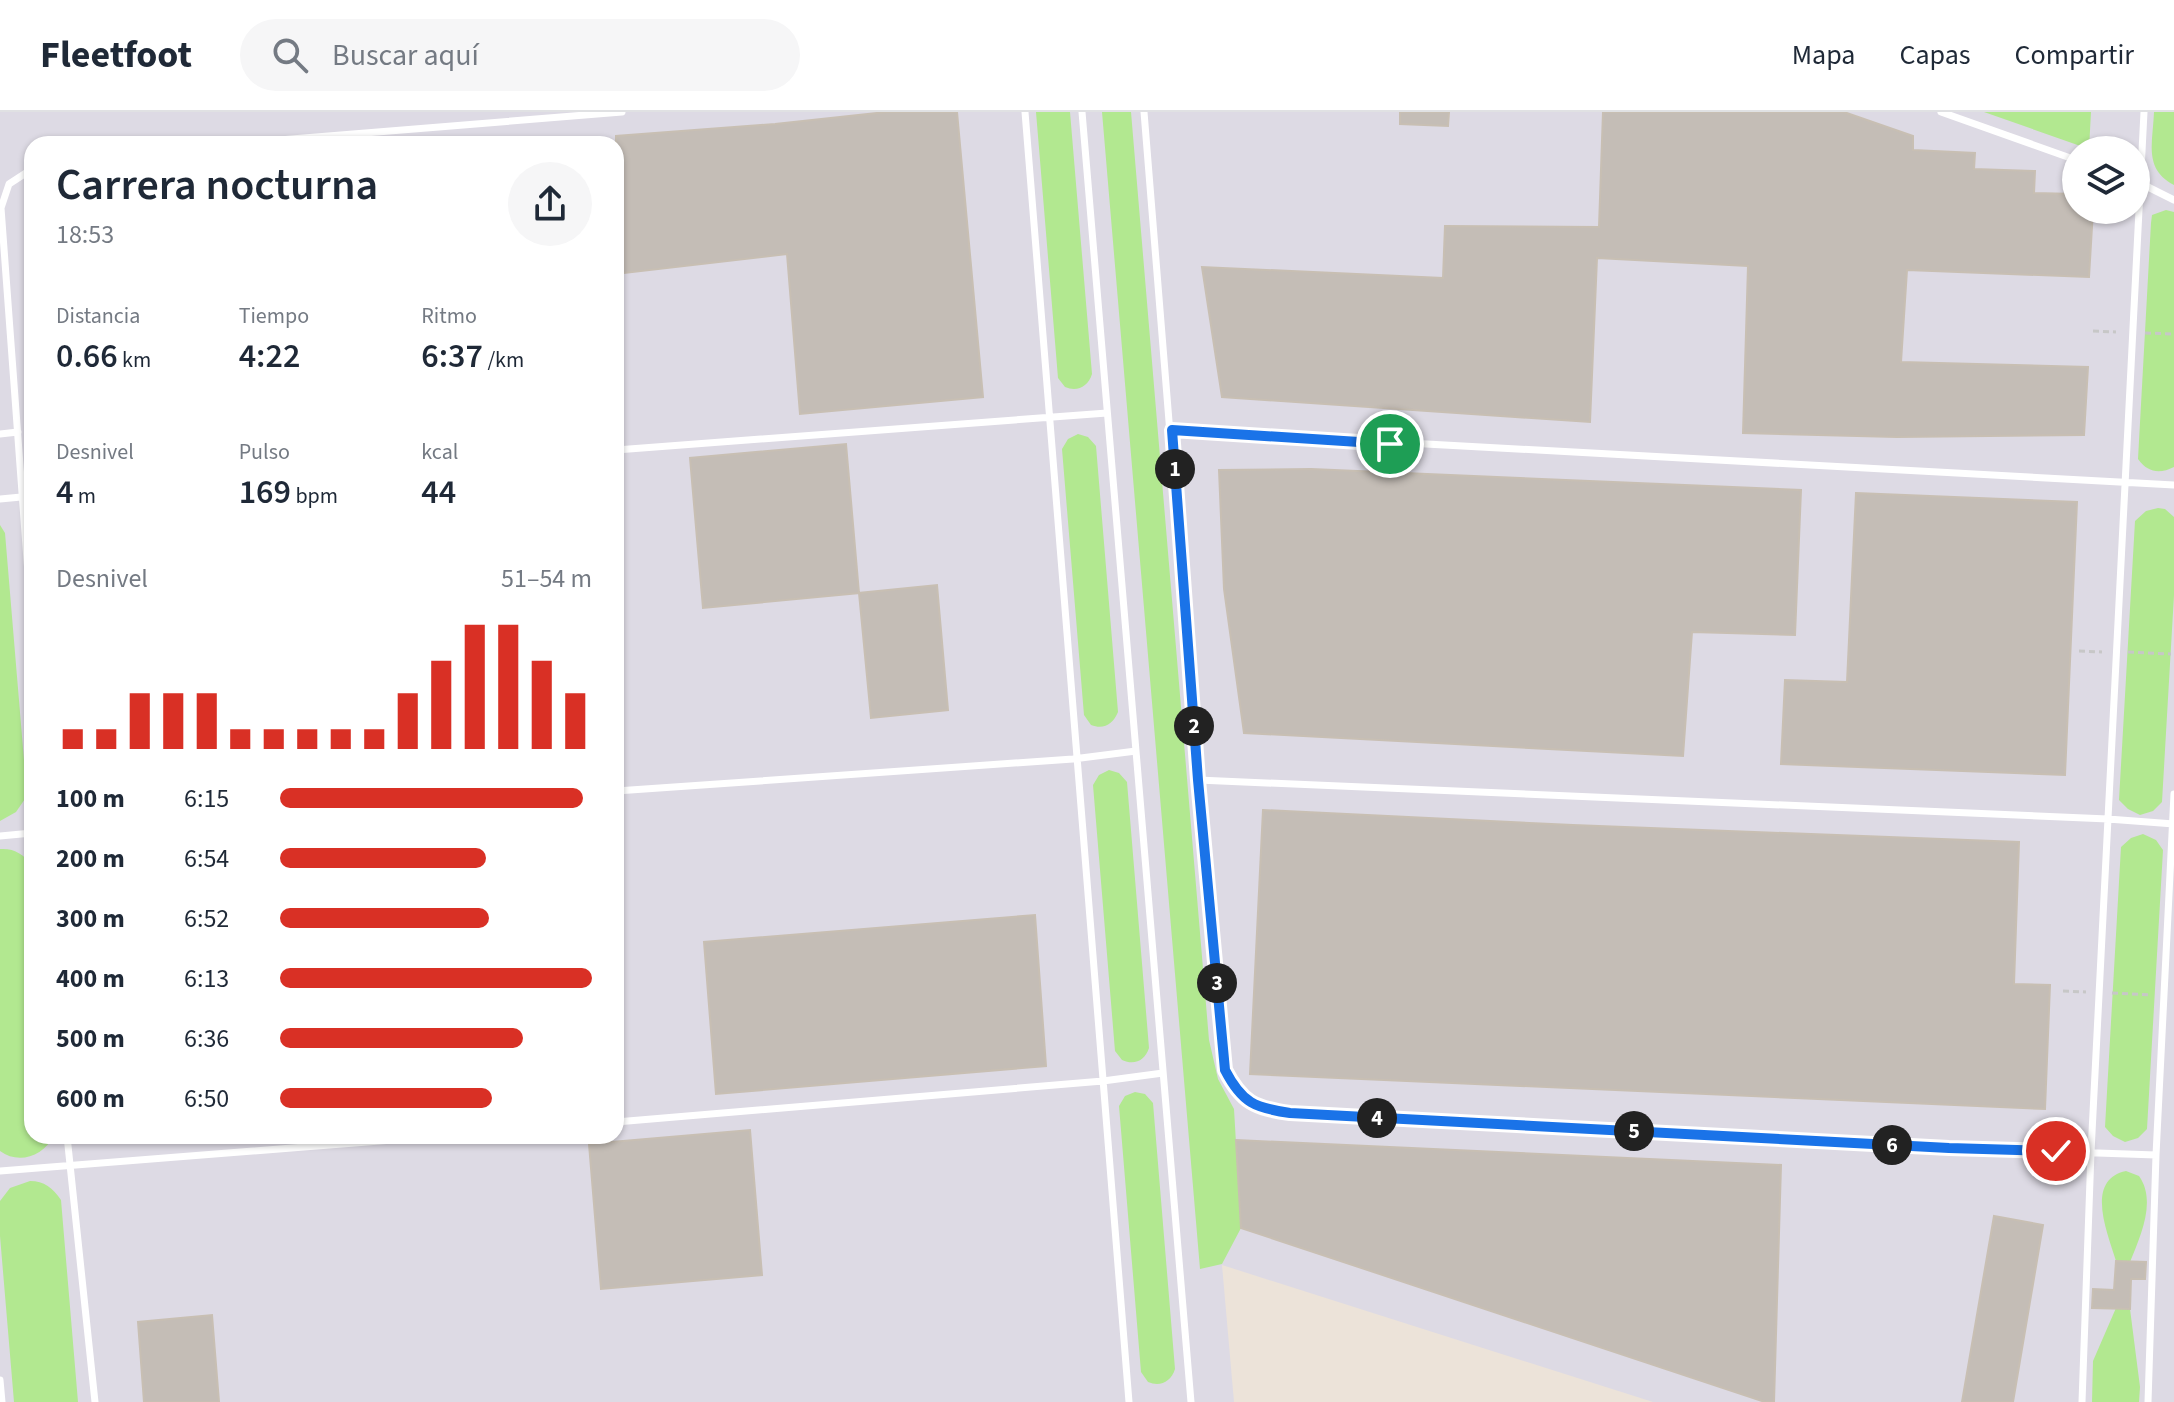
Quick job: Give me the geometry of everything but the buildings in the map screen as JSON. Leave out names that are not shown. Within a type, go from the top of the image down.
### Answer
[{"type":"lane","points":[[459,112],[461,124]]},
{"type":"lane","points":[[322,136],[622,112]]},
{"type":"lane","points":[[1025,112],[1129,1402]]},
{"type":"lane","points":[[1082,112],[1191,1402]]},
{"type":"lane","points":[[1144,112],[1198,780],[1225,1070],[1247,1102],[1290,1113],[1949,1148],[2156,1155]]},
{"type":"lane","points":[[1941,112],[2062,155]]},
{"type":"lane","points":[[2142,136],[2144,112]]},
{"type":"lane","points":[[24,174],[9,184],[1,208],[18,432],[24,471]]},
{"type":"lane","points":[[2150,188],[2174,200]]},
{"type":"lane","points":[[2082,1402],[2091,1152],[2136,224]]},
{"type":"lane","points":[[624,449],[1107,413]]},
{"type":"lane","points":[[1172,430],[2174,485]]},
{"type":"lane","points":[[0,434],[18,432]]},
{"type":"lane","points":[[0,499],[24,497]]},
{"type":"lane","points":[[624,790],[1077,758],[1136,751]]},
{"type":"lane","points":[[1198,780],[2173,824]]},
{"type":"lane","points":[[2148,1402],[2156,1155],[2174,794]]},
{"type":"lane","points":[[0,836],[24,834]]},
{"type":"lane","points":[[624,1121],[1103,1081],[1163,1073]]},
{"type":"lane","points":[[68,1144],[95,1402]]},
{"type":"lane","points":[[0,1171],[343,1144]]},
{"type":"lane","points":[[0,1380],[2,1402]]},
{"type":"path","points":[[2093,331],[2116,332]]},
{"type":"path","points":[[2145,333],[2174,334]]},
{"type":"path","points":[[2079,651],[2102,652]]},
{"type":"path","points":[[2128,652],[2171,654]]},
{"type":"path","points":[[2063,991],[2086,992]]},
{"type":"path","points":[[2112,993],[2155,995]]},
{"type":"shaded area","points":[[0,112],[2174,112],[2174,1402],[1653,1402],[1222,1265],[1234,1402],[0,1402]]},
{"type":"green space","points":[[1036,112],[1070,112],[1092,374],[1088,382],[1078,389],[1065,387],[1058,378]]},
{"type":"green space","points":[[1102,112],[1131,112],[1209,1040],[1218,1079],[1234,1109],[1241,1228],[1222,1264],[1200,1269]]},
{"type":"green space","points":[[1984,112],[2091,112],[2090,136],[2062,136],[2062,139]]},
{"type":"green space","points":[[2154,112],[2174,112],[2174,185],[2164,178],[2154,163]]},
{"type":"green space","points":[[2166,210],[2174,212],[2174,467],[2159,471],[2150,470],[2138,459],[2151,223],[2152,215]]},
{"type":"green space","points":[[1078,434],[1088,437],[1096,446],[1118,712],[1111,723],[1100,727],[1091,725],[1084,715],[1062,449],[1068,439]]},
{"type":"green space","points":[[2165,509],[2174,517],[2174,595],[2162,802],[2153,811],[2140,815],[2119,800],[2135,521],[2146,511]]},
{"type":"green space","points":[[0,525],[5,533],[24,760],[24,800],[16,812],[0,821]]},
{"type":"green space","points":[[1109,770],[1119,773],[1127,782],[1149,1048],[1142,1059],[1135,1062],[1122,1060],[1115,1051],[1093,785],[1099,775]]},
{"type":"green space","points":[[2143,834],[2156,840],[2163,850],[2147,1129],[2138,1138],[2125,1142],[2105,1127],[2121,847],[2131,838]]},
{"type":"green space","points":[[0,849],[24,857],[24,1144],[48,1144],[37,1153],[23,1158],[0,1151]]},
{"type":"green space","points":[[1135,1092],[1145,1094],[1153,1103],[1175,1369],[1168,1380],[1157,1384],[1148,1382],[1141,1372],[1119,1106],[1125,1096]]},
{"type":"green space","points":[[2126,1171],[2139,1176],[2147,1196],[2145,1219],[2130,1262],[2116,1261],[2102,1209],[2106,1185],[2113,1176]]},
{"type":"green space","points":[[30,1181],[48,1186],[61,1200],[78,1402],[14,1402],[0,1236],[0,1201],[10,1188]]},
{"type":"green space","points":[[2116,1308],[2130,1309],[2140,1387],[2139,1402],[2092,1402],[2093,1361]]},
{"type":"route","points":[[1390,444],[1172,430],[1198,780],[1225,1070],[1247,1102],[1290,1113],[2056,1151]]}]
